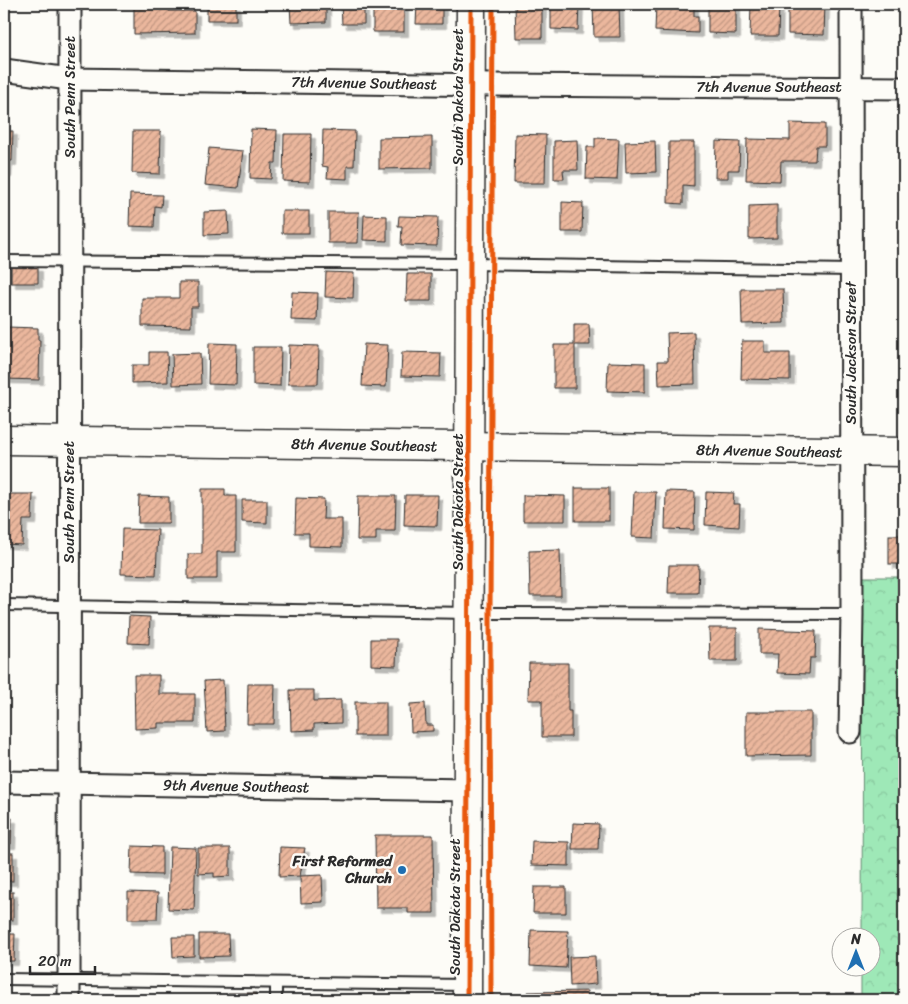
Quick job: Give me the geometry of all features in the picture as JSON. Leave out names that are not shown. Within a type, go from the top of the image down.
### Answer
[{"type":"street","name":"South Penn Street","points":[[69,990],[70,4]]},
{"type":"street","name":"South Dakota Street","points":[[467,993],[471,4]]},
{"type":"street","name":"South Jackson Street","points":[[850,4],[852,614],[850,732]]},
{"type":"street","name":"7th Avenue Southeast","points":[[4,70],[69,79],[471,85],[904,88]]},
{"type":"street","name":"8th Avenue Southeast","points":[[4,440],[904,452]]},
{"type":"street","name":"9th Avenue Southeast","points":[[4,782],[468,790]]},
{"type":"lane","points":[[4,261],[471,264],[851,270]]},
{"type":"lane","points":[[4,605],[470,613],[852,614]]},
{"type":"lane","points":[[4,979],[69,990],[276,983],[467,993]]},
{"type":"lane","points":[[276,983],[276,1000]]},
{"type":"green space","points":[[863,577],[904,577],[904,1000],[861,1000],[861,976],[880,976],[880,926],[862,926]]},
{"type":"building","points":[[149,4],[169,4],[169,11],[195,11],[195,33],[134,34],[134,7],[149,7]]},
{"type":"building","points":[[207,4],[236,4],[236,20],[207,20]]},
{"type":"building","points":[[290,4],[326,4],[326,22],[291,23]]},
{"type":"building","points":[[341,4],[364,4],[364,24],[342,24]]},
{"type":"building","points":[[373,4],[404,4],[404,32],[373,32]]},
{"type":"building","points":[[417,4],[442,4],[442,24],[416,24]]},
{"type":"building","points":[[515,4],[542,4],[542,38],[516,38]]},
{"type":"building","points":[[551,4],[579,4],[578,30],[551,29]]},
{"type":"building","points":[[593,4],[619,4],[620,37],[594,37]]},
{"type":"building","points":[[656,4],[694,4],[694,16],[698,16],[698,33],[655,31]]},
{"type":"building","points":[[708,4],[736,4],[736,34],[708,33]]},
{"type":"building","points":[[751,4],[779,4],[778,36],[750,36]]},
{"type":"building","points":[[788,4],[825,4],[824,35],[788,34]]},
{"type":"building","points":[[790,123],[825,124],[825,146],[816,146],[815,161],[781,161],[780,181],[746,180],[747,139],[790,140]]},
{"type":"building","points":[[251,129],[277,130],[276,163],[272,163],[271,179],[250,178]]},
{"type":"building","points":[[323,130],[355,131],[354,166],[347,166],[347,179],[327,178],[328,167],[322,166]]},
{"type":"building","points":[[4,131],[13,131],[12,161],[8,161],[7,173],[4,173]]},
{"type":"building","points":[[133,131],[161,131],[160,174],[132,173]]},
{"type":"building","points":[[284,134],[311,134],[310,182],[283,181]]},
{"type":"building","points":[[515,134],[546,135],[545,183],[514,183]]},
{"type":"building","points":[[432,137],[432,168],[379,169],[379,138]]},
{"type":"building","points":[[595,138],[619,139],[617,180],[586,179],[587,147],[595,147]]},
{"type":"building","points":[[577,140],[578,170],[563,170],[564,179],[554,179],[554,141]]},
{"type":"building","points":[[655,141],[656,172],[626,173],[625,142]]},
{"type":"building","points":[[716,141],[740,142],[739,170],[728,170],[728,178],[715,178]]},
{"type":"building","points":[[669,142],[694,142],[694,186],[683,185],[683,204],[668,203]]},
{"type":"building","points":[[209,148],[243,151],[238,188],[205,185]]},
{"type":"building","points":[[130,194],[162,195],[161,207],[155,206],[154,227],[129,226]]},
{"type":"building","points":[[562,202],[583,203],[582,232],[562,232]]},
{"type":"building","points":[[777,205],[777,238],[749,239],[749,206]]},
{"type":"building","points":[[228,211],[229,234],[204,235],[204,212]]},
{"type":"building","points":[[282,211],[309,211],[309,233],[282,233]]},
{"type":"building","points":[[328,212],[359,212],[358,243],[328,243]]},
{"type":"building","points":[[364,215],[387,216],[387,241],[363,240]]},
{"type":"building","points":[[399,216],[438,217],[437,246],[401,245],[402,226],[398,226]]},
{"type":"building","points":[[11,266],[38,267],[38,283],[11,283]]},
{"type":"building","points":[[326,272],[354,273],[353,298],[325,297]]},
{"type":"building","points":[[407,274],[431,274],[431,301],[406,301]]},
{"type":"building","points":[[179,282],[198,282],[198,307],[191,307],[191,327],[142,326],[142,298],[179,298]]},
{"type":"building","points":[[741,289],[783,289],[784,323],[742,324]]},
{"type":"building","points":[[292,292],[318,293],[317,321],[291,320]]},
{"type":"building","points":[[574,324],[589,324],[590,345],[575,345],[575,388],[554,388],[554,345],[574,345]]},
{"type":"building","points":[[7,327],[38,328],[38,340],[40,340],[39,380],[5,379]]},
{"type":"building","points":[[694,332],[695,384],[659,385],[658,361],[668,361],[667,333]]},
{"type":"building","points":[[742,341],[765,341],[765,353],[790,353],[790,380],[741,379]]},
{"type":"building","points":[[209,343],[237,344],[236,385],[208,384]]},
{"type":"building","points":[[364,344],[388,345],[386,387],[362,386]]},
{"type":"building","points":[[289,345],[319,346],[318,384],[288,384]]},
{"type":"building","points":[[253,347],[281,347],[280,386],[253,385]]},
{"type":"building","points":[[149,352],[167,352],[168,382],[132,383],[132,365],[149,365]]},
{"type":"building","points":[[402,352],[441,353],[440,377],[401,376]]},
{"type":"building","points":[[200,353],[201,384],[173,385],[172,354]]},
{"type":"building","points":[[608,362],[645,363],[645,392],[607,391]]},
{"type":"building","points":[[575,488],[609,488],[609,521],[575,521]]},
{"type":"building","points":[[202,489],[225,489],[225,496],[236,496],[236,552],[217,552],[217,579],[188,579],[188,554],[202,554]]},
{"type":"building","points":[[666,491],[695,492],[694,530],[665,529]]},
{"type":"building","points":[[634,492],[656,492],[654,538],[632,537]]},
{"type":"building","points":[[706,492],[734,493],[733,504],[740,504],[739,527],[705,525]]},
{"type":"building","points":[[4,494],[33,494],[32,520],[23,520],[22,545],[4,544]]},
{"type":"building","points":[[405,495],[438,495],[437,526],[404,525]]},
{"type":"building","points":[[523,495],[565,496],[565,521],[523,521]]},
{"type":"building","points":[[139,496],[169,497],[169,523],[138,523]]},
{"type":"building","points":[[358,496],[396,496],[395,531],[376,531],[376,540],[357,540]]},
{"type":"building","points":[[296,498],[324,499],[323,519],[342,519],[342,547],[309,546],[309,533],[295,533]]},
{"type":"building","points":[[242,500],[267,500],[267,523],[242,522]]},
{"type":"building","points":[[122,529],[158,530],[156,575],[121,574]]},
{"type":"building","points":[[889,535],[904,535],[904,564],[889,564]]},
{"type":"building","points":[[560,550],[561,596],[530,596],[529,551]]},
{"type":"building","points":[[669,565],[699,565],[698,593],[668,593]]},
{"type":"building","points":[[129,616],[150,617],[149,644],[128,643]]},
{"type":"building","points":[[709,628],[737,628],[737,661],[710,661]]},
{"type":"building","points":[[759,629],[816,631],[815,658],[810,658],[809,674],[777,673],[778,654],[759,654]]},
{"type":"building","points":[[371,639],[397,639],[396,666],[371,665]]},
{"type":"building","points":[[529,663],[568,663],[568,711],[571,711],[571,737],[542,737],[542,700],[528,700]]},
{"type":"building","points":[[134,675],[159,675],[159,694],[195,694],[195,723],[158,723],[158,728],[135,729]]},
{"type":"building","points":[[223,680],[225,731],[207,732],[204,681]]},
{"type":"building","points":[[248,684],[275,684],[274,724],[247,724]]},
{"type":"building","points":[[290,690],[314,690],[314,701],[341,700],[341,723],[314,724],[314,730],[291,731]]},
{"type":"building","points":[[355,702],[386,702],[386,736],[355,736]]},
{"type":"building","points":[[425,703],[426,725],[433,725],[433,731],[411,732],[410,704]]},
{"type":"building","points":[[746,712],[811,712],[811,755],[746,756]]},
{"type":"building","points":[[4,818],[12,818],[11,844],[4,844]]},
{"type":"building","points":[[573,823],[599,824],[598,849],[572,849]]},
{"type":"building","points":[[375,835],[433,835],[434,913],[408,913],[408,908],[376,908]]},
{"type":"building","points":[[532,841],[569,842],[569,866],[531,865]]},
{"type":"building","points":[[132,846],[162,847],[162,875],[131,874]]},
{"type":"building","points":[[170,847],[196,848],[194,910],[168,909]]},
{"type":"building","points":[[280,847],[305,848],[300,876],[279,877]]},
{"type":"building","points":[[198,848],[230,848],[230,876],[214,877],[214,873],[198,874]]},
{"type":"building","points":[[4,853],[13,853],[13,881],[4,881]]},
{"type":"building","points":[[322,875],[323,902],[301,903],[300,876]]},
{"type":"building","points":[[534,887],[566,887],[566,913],[533,913]]},
{"type":"building","points":[[4,892],[13,892],[13,920],[4,920]]},
{"type":"building","points":[[128,892],[158,893],[157,919],[128,919]]},
{"type":"building","points":[[531,930],[568,931],[566,968],[530,966]]},
{"type":"building","points":[[4,934],[15,934],[14,961],[4,961]]},
{"type":"building","points":[[199,934],[228,934],[229,956],[199,957]]},
{"type":"building","points":[[172,937],[194,937],[194,956],[173,957]]},
{"type":"building","points":[[595,956],[596,984],[570,986],[569,957]]},
{"type":"building","points":[[587,991],[587,1000],[528,1000],[528,992]]},
{"type":"building","points":[[228,993],[256,993],[256,1000],[228,1000]]},
{"type":"building","points":[[126,997],[177,999],[177,1000],[126,1000]]},
{"type":"cycle path","points":[[467,1000],[471,4]]},
{"type":"cycle path","points":[[491,1000],[490,613],[493,4]]},
{"type":"place","name":"First Reformed Church","points":[[402,870]]}]
